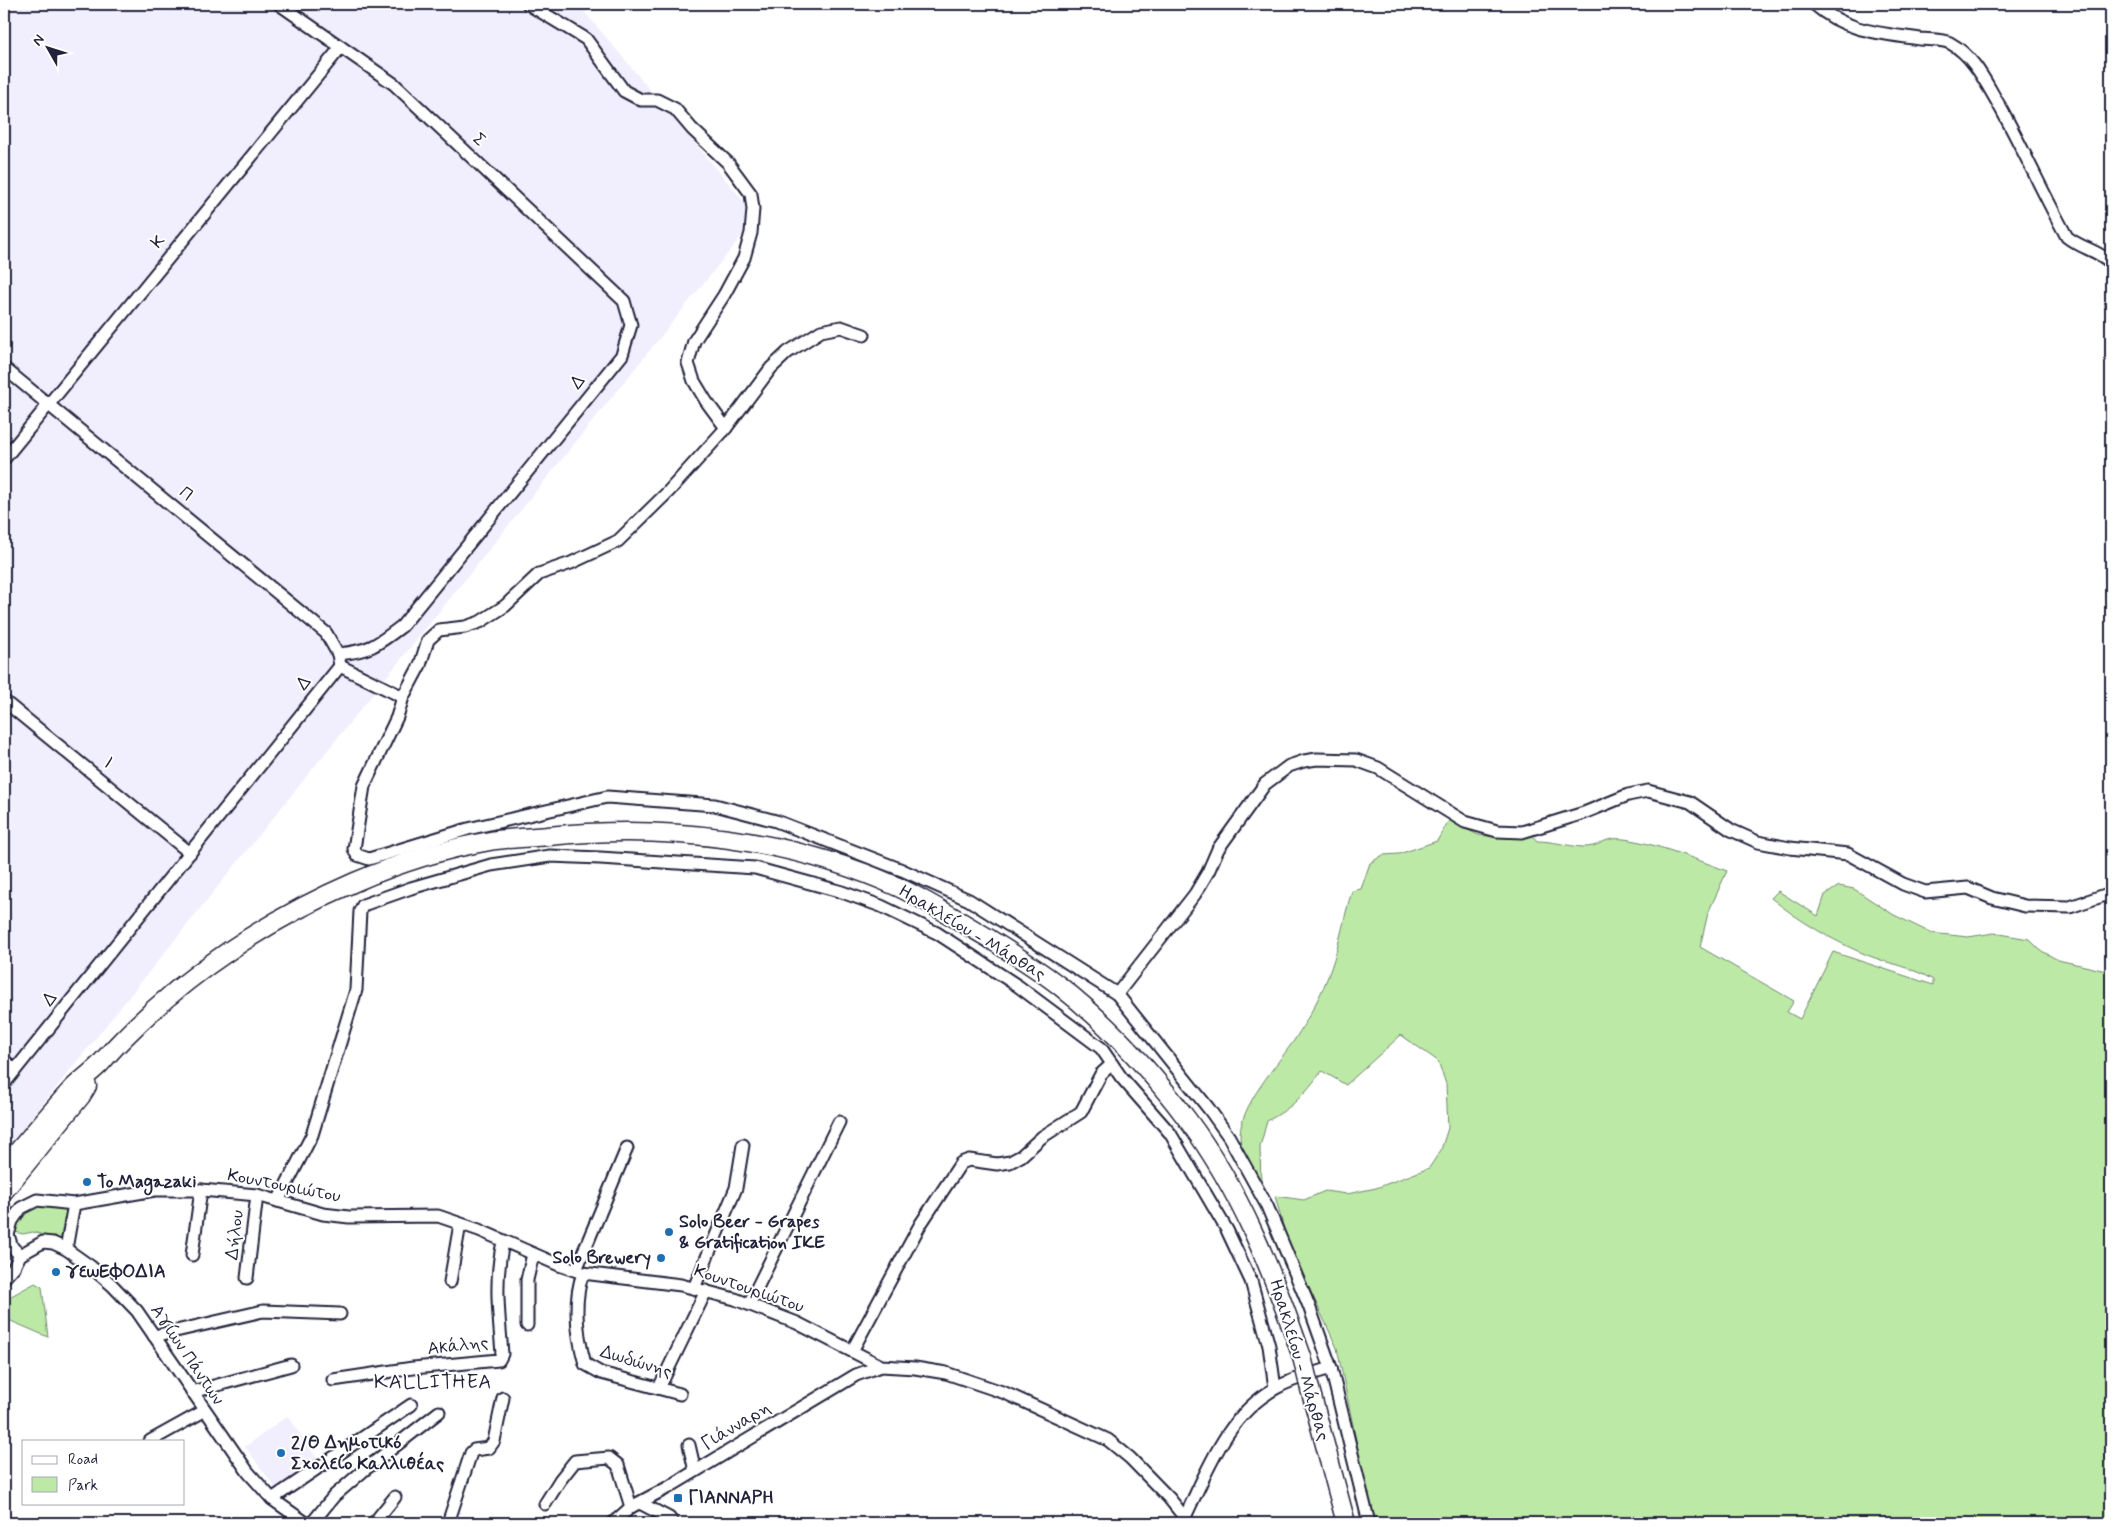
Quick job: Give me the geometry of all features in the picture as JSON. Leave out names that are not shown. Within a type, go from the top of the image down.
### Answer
[{"type":"main road","name":"Ηρακλείου - Μάρθας","points":[[4,1168],[72,1088],[96,1068],[123,1039],[166,999],[251,937],[299,909],[356,882],[427,856],[490,842],[580,833],[670,832],[791,850],[846,866],[900,888],[950,915],[1010,952],[1060,986],[1102,1023],[1146,1069],[1187,1119],[1220,1167],[1247,1216],[1277,1286],[1302,1357],[1346,1523]]},
{"type":"main road","name":"Ηρακλείου - Μάρθας","points":[[4,1191],[81,1096],[96,1068]]},
{"type":"street","name":"Σ","points":[[279,4],[394,84],[624,301],[631,324]]},
{"type":"street","points":[[528,4],[586,40],[624,91],[641,100],[656,100],[675,109],[728,163],[751,194],[753,210],[751,233],[744,258],[694,341],[688,363],[694,381],[726,428]]},
{"type":"street","points":[[1814,4],[1827,16],[1845,25],[1861,30],[1949,42],[1964,52],[1982,76],[2017,137],[2067,237],[2078,246],[2106,257],[2111,263]]},
{"type":"street","name":"Κ","points":[[4,459],[340,47]]},
{"type":"street","name":"Δ","points":[[4,1084],[190,853],[339,660],[380,643],[402,626],[622,355],[631,324]]},
{"type":"street","points":[[864,335],[841,327],[821,331],[808,338],[788,352],[771,368],[726,428],[668,492],[618,541],[571,563],[539,574],[506,606],[480,622],[465,627],[444,628],[433,635],[425,646],[420,665],[403,697],[397,717],[364,786],[354,849],[357,855],[369,859],[468,829],[607,797],[715,805],[776,821],[902,870],[969,900],[1117,994],[1209,1109],[1244,1164],[1267,1206],[1309,1306],[1331,1368],[1369,1523]]},
{"type":"street","name":"Π","points":[[4,368],[326,633],[339,660]]},
{"type":"street","points":[[339,660],[403,697]]},
{"type":"street","name":"Ι","points":[[4,701],[190,853]]},
{"type":"street","points":[[1117,994],[1194,894],[1208,872],[1218,849],[1265,784],[1289,766],[1317,759],[1356,760],[1378,768],[1465,822],[1497,831],[1522,832],[1584,813],[1628,795],[1648,791],[1690,802],[1731,830],[1758,842],[1790,848],[1848,854],[1904,884],[1925,892],[1968,888],[1992,898],[2025,906],[2070,907],[2111,893]]},
{"type":"street","points":[[278,1201],[312,1135],[356,990],[360,912],[363,905],[411,888],[491,865],[550,856],[755,868],[839,890],[881,906],[937,933],[1018,986],[1101,1048],[1112,1064],[1170,1133],[1227,1230],[1251,1281],[1269,1346],[1275,1388]]},
{"type":"street","points":[[4,1060],[16,1070]]},
{"type":"street","points":[[852,1351],[920,1224],[961,1163],[969,1160],[997,1164],[1010,1162],[1021,1156],[1042,1137],[1081,1112],[1101,1074],[1112,1064]]},
{"type":"street","points":[[749,1304],[839,1122]]},
{"type":"street","points":[[659,1388],[700,1289],[736,1188],[743,1145]]},
{"type":"street","points":[[579,1272],[627,1148]]},
{"type":"street","name":"Κουντουριώτου","points":[[20,1255],[12,1246],[8,1235],[12,1221],[21,1208],[37,1200],[74,1204],[155,1190],[201,1190],[257,1195],[323,1214],[349,1217],[438,1216],[579,1272],[661,1282],[700,1289],[749,1304],[798,1323],[881,1366],[915,1368],[954,1375],[1005,1393],[1108,1440],[1130,1458],[1169,1498],[1187,1520]]},
{"type":"street","points":[[192,1255],[201,1190]]},
{"type":"street","name":"Δήλου","points":[[247,1278],[257,1195]]},
{"type":"street","points":[[66,1249],[74,1204]]},
{"type":"street","points":[[450,1282],[460,1224]]},
{"type":"street","name":"Αγίων Πάντων","points":[[4,1278],[14,1267],[20,1255],[43,1242],[53,1243],[66,1249],[112,1285],[137,1311],[204,1411],[248,1472],[272,1499],[305,1523]]},
{"type":"street","name":"Ακάλης","points":[[333,1380],[413,1368],[499,1360],[502,1354],[497,1301],[498,1268],[503,1242]]},
{"type":"street","points":[[527,1325],[527,1280],[533,1254]]},
{"type":"street","name":"Δωδώνης","points":[[579,1272],[576,1302],[585,1364],[601,1373],[680,1394]]},
{"type":"street","points":[[154,1336],[263,1311],[340,1314]]},
{"type":"street","points":[[192,1392],[291,1365]]},
{"type":"street","name":"Γιάνναρη","points":[[613,1523],[635,1505],[856,1375],[881,1366]]},
{"type":"street","points":[[1187,1520],[1219,1446],[1234,1423],[1251,1405],[1275,1388],[1331,1368]]},
{"type":"street","points":[[448,1523],[471,1453],[474,1450],[486,1449],[494,1442],[503,1398]]},
{"type":"street","points":[[272,1499],[411,1405]]},
{"type":"street","points":[[152,1440],[204,1411]]},
{"type":"street","points":[[305,1523],[363,1470],[440,1412]]},
{"type":"street","points":[[690,1444],[695,1471]]},
{"type":"street","points":[[545,1504],[560,1480],[575,1462],[609,1458],[618,1465],[635,1505],[669,1518],[673,1523]]},
{"type":"street","points":[[374,1523],[395,1497]]},
{"type":"shaded area","points":[[4,4],[578,4],[757,217],[4,1152]]},
{"type":"shaded area","name":"2/Θ Δημοτικό Σχολείο Καλλιθέας","points":[[287,1416],[318,1460],[278,1491],[245,1447]]},
{"type":"green space","points":[[1449,820],[1478,835],[1509,838],[1532,835],[1537,841],[1583,847],[1593,846],[1612,839],[1636,841],[1669,850],[1727,871],[1708,913],[1700,947],[1794,1001],[1787,1012],[1800,1019],[1833,952],[1933,985],[1933,980],[1909,969],[1867,955],[1817,930],[1771,898],[1778,891],[1818,916],[1825,895],[1839,886],[1854,889],[1894,915],[1931,933],[1968,937],[1994,933],[2029,939],[2040,950],[2058,960],[2111,972],[2111,1523],[1376,1523],[1363,1474],[1337,1348],[1287,1240],[1275,1196],[1304,1200],[1325,1191],[1347,1194],[1376,1188],[1429,1168],[1441,1150],[1448,1128],[1446,1084],[1438,1061],[1401,1035],[1346,1085],[1322,1071],[1298,1099],[1284,1111],[1267,1121],[1260,1147],[1261,1186],[1245,1156],[1240,1137],[1241,1125],[1252,1099],[1295,1039],[1320,995],[1334,959],[1352,891],[1361,889],[1370,863],[1383,855],[1399,854],[1437,841]]},
{"type":"green space","points":[[43,1200],[67,1206],[63,1241],[33,1232],[23,1234],[15,1232],[17,1212]]},
{"type":"green space","points":[[35,1283],[42,1287],[48,1337],[4,1318],[4,1300]]},
{"type":"place","name":"To Magazaki","points":[[87,1182]]},
{"type":"place","name":"Solo Beer - Grapes & Gratification IKE","points":[[669,1232]]},
{"type":"place","name":"Solo Brewery","points":[[661,1258]]},
{"type":"place","name":"γεωΕΦΟΔΙΑ","points":[[56,1272]]},
{"type":"place","name":"2/Θ Δημοτικό Σχολείο Καλλιθέας","points":[[281,1453]]},
{"type":"place","name":"ΓΙΑΝΝΑΡΗ","points":[[678,1498]]},
{"type":"district","name":"KALLITHEA","points":[[433,1382]]}]
